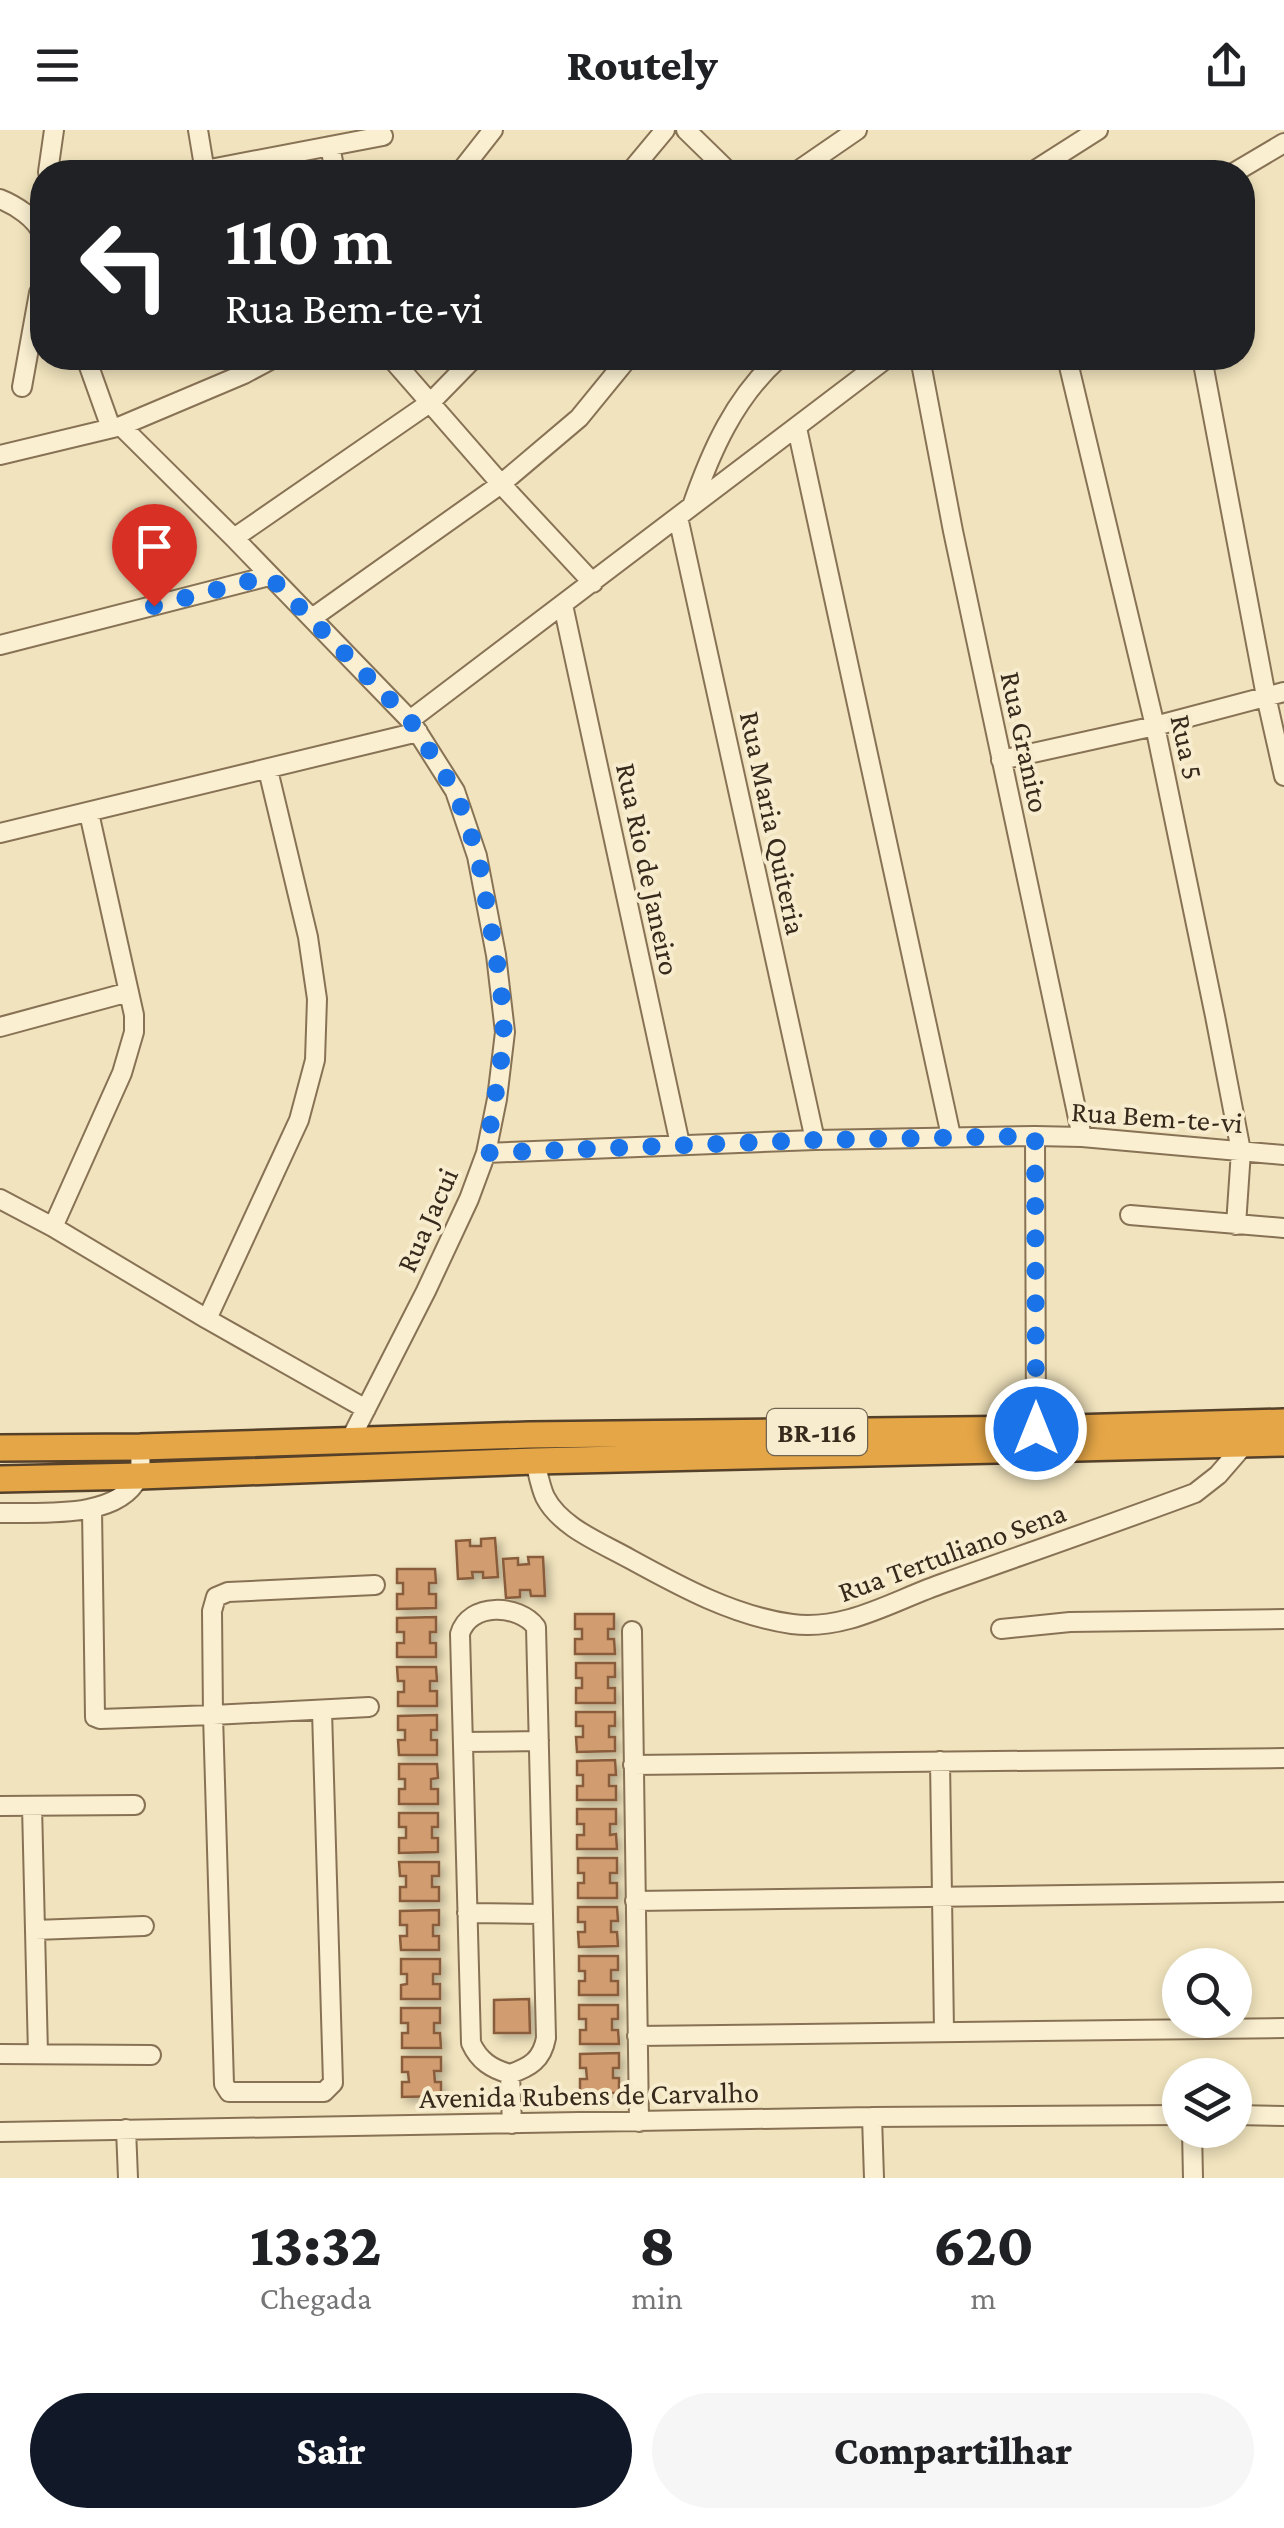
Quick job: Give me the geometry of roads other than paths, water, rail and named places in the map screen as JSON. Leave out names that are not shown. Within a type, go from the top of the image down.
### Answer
[{"type":"highway","name":"BR-116","points":[[350,1440],[1284,1422]]},
{"type":"highway","points":[[0,1448],[350,1440]]},
{"type":"highway","points":[[0,1479],[1284,1442]]},
{"type":"street","points":[[50,160],[54,130]]},
{"type":"street","points":[[198,130],[203,160]]},
{"type":"street","points":[[469,160],[493,130]]},
{"type":"street","points":[[640,160],[664,130]]},
{"type":"street","points":[[686,130],[717,160]]},
{"type":"street","points":[[814,160],[858,130]]},
{"type":"street","points":[[1051,160],[1098,130]]},
{"type":"street","points":[[260,160],[383,136]]},
{"type":"street","points":[[1255,161],[1284,143]]},
{"type":"street","points":[[330,146],[333,160]]},
{"type":"street","points":[[0,198],[30,220]]},
{"type":"street","points":[[22,387],[30,343]]},
{"type":"street","name":"Rua Jacui","points":[[91,370],[116,427],[234,538],[414,726],[455,791],[478,856],[505,1032],[486,1153],[469,1199],[350,1440]]},
{"type":"street","points":[[0,456],[116,427],[234,370]]},
{"type":"street","points":[[402,370],[592,583]]},
{"type":"street","points":[[234,538],[431,402],[462,370]]},
{"type":"street","points":[[312,618],[501,484],[579,418],[618,370]]},
{"type":"street","points":[[685,512],[720,436],[764,370]]},
{"type":"street","points":[[0,833],[268,770],[414,726],[563,604],[872,370]]},
{"type":"street","name":"Rua Granito","points":[[922,370],[952,531],[1082,1137]]},
{"type":"street","name":"Rua 5","points":[[1070,370],[1154,726],[1215,1016],[1240,1151],[1236,1225]]},
{"type":"street","points":[[1205,370],[1275,694],[1284,776]]},
{"type":"street","points":[[797,428],[951,1136]]},
{"type":"street","name":"Rua Maria Quiteria","points":[[685,512],[815,1140]]},
{"type":"street","points":[[0,645],[269,576]]},
{"type":"street","name":"Rua Rio de Janeiro","points":[[563,604],[680,1144]]},
{"type":"street","points":[[1001,760],[1275,694]]},
{"type":"street","points":[[208,1320],[299,1120],[315,1060],[317,1000],[308,937],[268,770]]},
{"type":"street","points":[[53,1228],[122,1073],[134,1032],[129,992],[88,813]]},
{"type":"street","points":[[0,1027],[129,992]]},
{"type":"street","points":[[1035,1136],[1036,1429]]},
{"type":"street","name":"Rua Bem-te-vi","points":[[486,1153],[1035,1136],[1284,1155]]},
{"type":"street","points":[[0,1199],[366,1409]]},
{"type":"street","points":[[1130,1215],[1284,1228]]},
{"type":"street","name":"Rua Tertuliano Sena","points":[[535,1461],[546,1500],[575,1528],[700,1596],[767,1619],[820,1625],[843,1622],[1195,1493],[1218,1475],[1244,1445]]},
{"type":"street","points":[[0,1513],[74,1512],[92,1509],[120,1496],[140,1476],[140,1447]]},
{"type":"street","points":[[92,1509],[95,1717],[368,1707]]},
{"type":"street","points":[[322,1710],[334,2080],[324,2092],[231,2092],[225,2088],[212,1606],[219,1594],[228,1592],[374,1585]]},
{"type":"street","points":[[500,1610],[522,1614],[536,1627],[539,1741],[546,2038],[535,2063],[510,2074],[489,2066],[471,2043],[461,1628],[472,1616],[500,1610]]},
{"type":"street","points":[[1001,1629],[1070,1622],[1284,1619]]},
{"type":"street","points":[[632,1631],[639,2122]]},
{"type":"street","points":[[463,1742],[539,1741]]},
{"type":"street","points":[[633,1765],[1284,1758]]},
{"type":"street","points":[[940,1762],[944,2031]]},
{"type":"street","points":[[0,1806],[134,1805]]},
{"type":"street","points":[[32,1806],[38,2054]]},
{"type":"street","points":[[634,1901],[1284,1892]]},
{"type":"street","points":[[467,1913],[542,1914]]},
{"type":"street","points":[[35,1930],[144,1926]]},
{"type":"street","points":[[637,2036],[1284,2028]]},
{"type":"street","points":[[0,2054],[150,2055]]},
{"type":"street","points":[[510,2074],[512,2124]]},
{"type":"street","name":"Avenida Rubens de Carvalho","points":[[0,2132],[1162,2115]]},
{"type":"street","points":[[1252,2115],[1284,2116]]},
{"type":"street","points":[[872,2117],[874,2178]]},
{"type":"street","points":[[126,2129],[128,2178]]},
{"type":"street","points":[[1192,2148],[1193,2178]]}]
